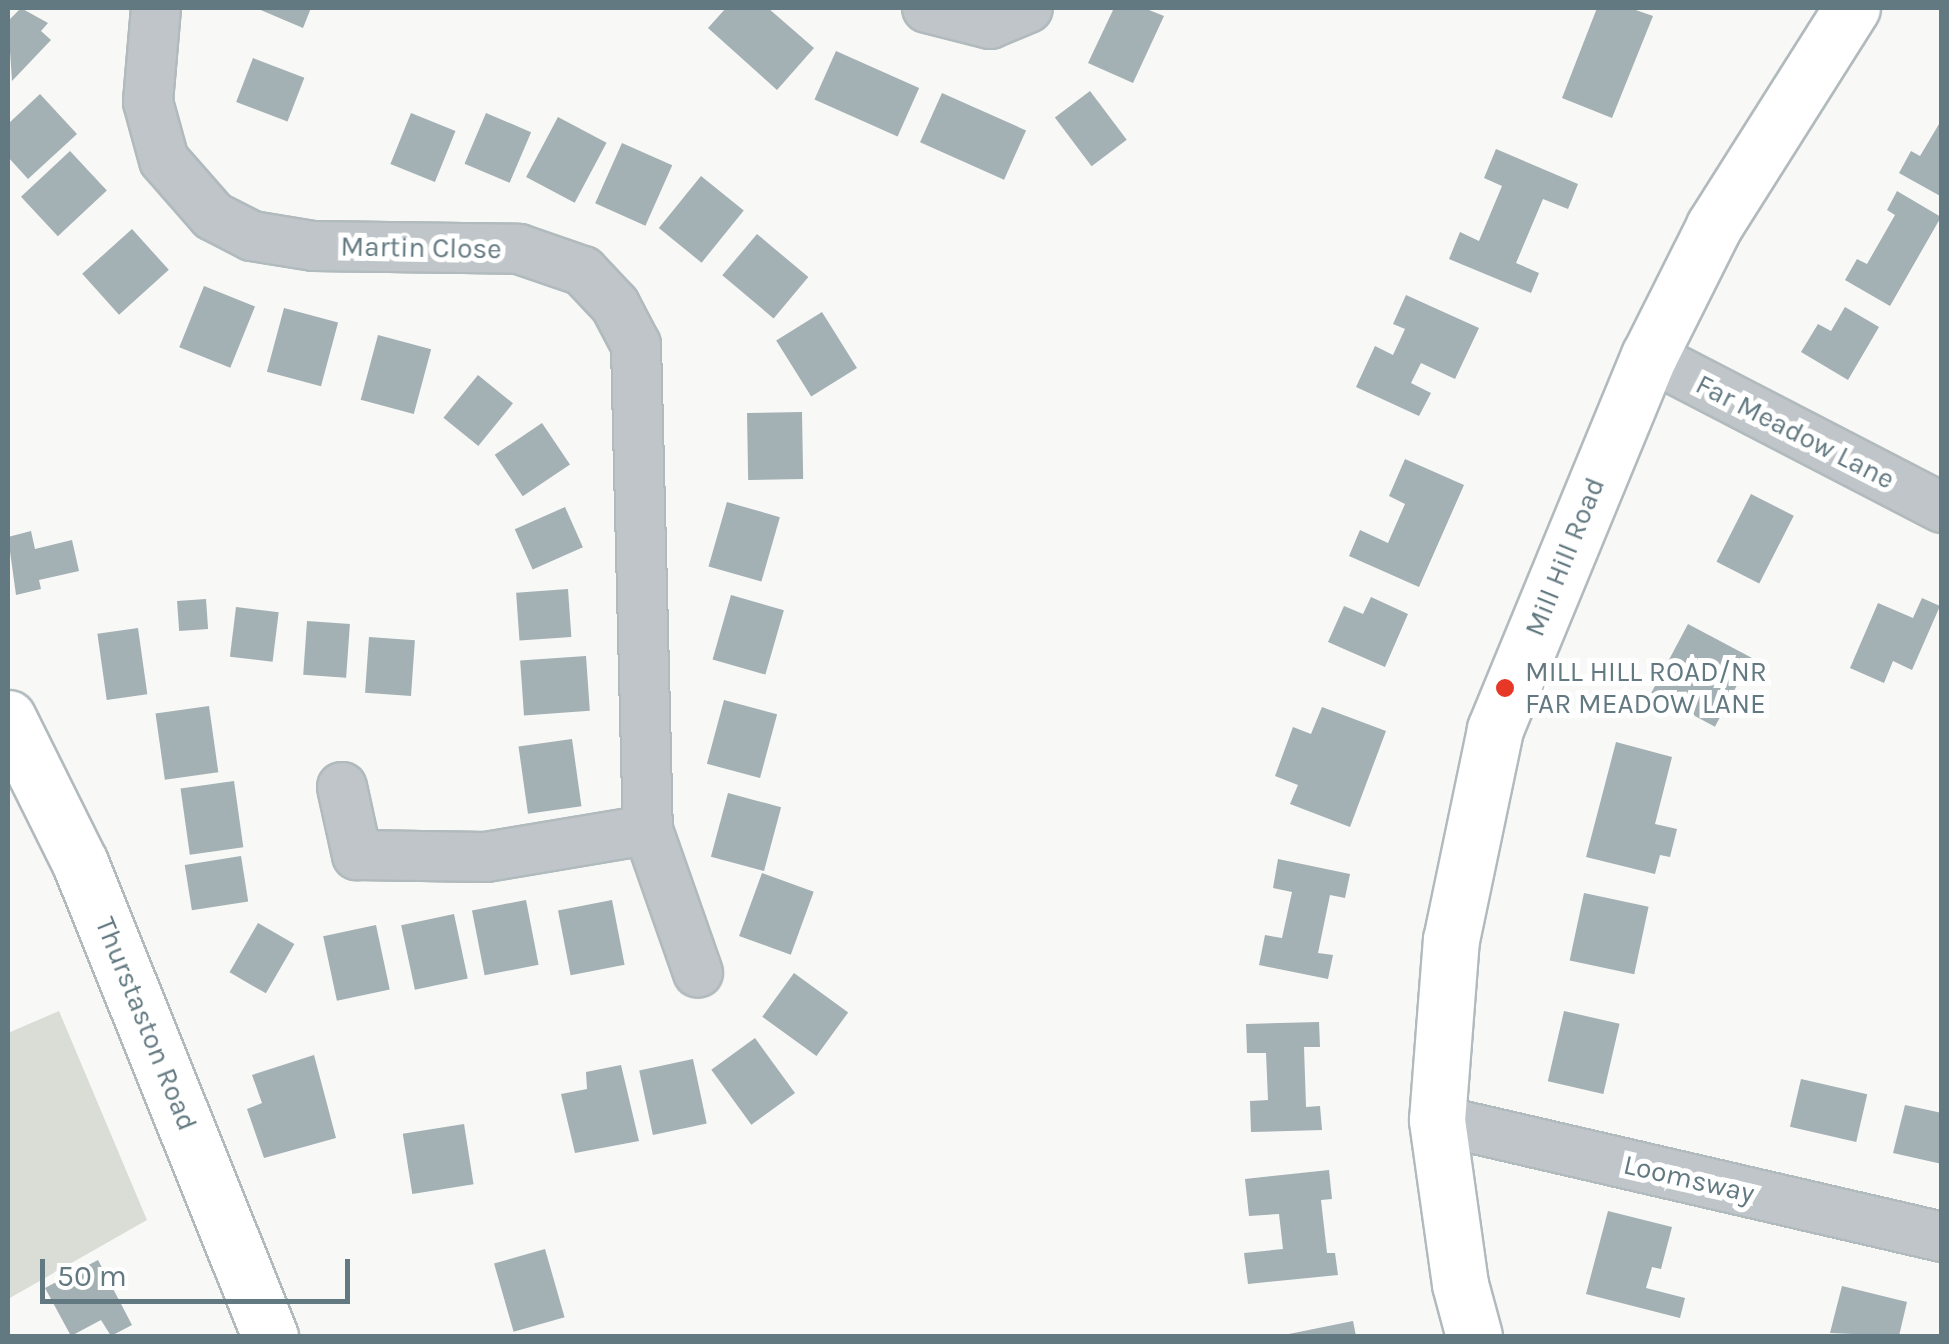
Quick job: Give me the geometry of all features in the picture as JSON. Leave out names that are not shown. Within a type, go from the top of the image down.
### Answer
[{"type":"street","name":"Martin Close","points":[[156,8],[148,102],[164,160],[214,216],[252,236],[314,246],[519,249],[582,271],[615,305],[636,344],[648,830],[698,973]]},
{"type":"street","points":[[927,8],[990,24],[1028,8]]},
{"type":"street","name":"Mill Hill Road","points":[[1474,1336],[1460,1284],[1437,1120],[1451,940],[1496,729],[1648,356],[1714,226],[1852,8]]},
{"type":"street","name":"Far Meadow Lane","points":[[1648,356],[1942,508]]},
{"type":"street","name":"Thurstaston Road","points":[[8,718],[80,864],[270,1336]]},
{"type":"street","points":[[342,786],[357,854],[486,857],[648,830]]},
{"type":"street","name":"Loomsway","points":[[1437,1120],[1942,1237]]},
{"type":"shaded area","points":[[59,1011],[147,1220],[8,1299],[8,1033]]},
{"type":"building","points":[[21,8],[48,23],[41,31],[51,40],[12,81],[8,21]]},
{"type":"building","points":[[256,8],[311,8],[303,28]]},
{"type":"building","points":[[726,8],[768,8],[814,48],[777,90],[708,28]]},
{"type":"building","points":[[1114,8],[1144,8],[1164,16],[1133,83],[1088,63]]},
{"type":"building","points":[[1597,8],[1630,8],[1653,16],[1612,118],[1562,98]]},
{"type":"building","points":[[836,51],[919,88],[898,136],[814,99]]},
{"type":"building","points":[[253,58],[304,78],[288,122],[236,102]]},
{"type":"building","points":[[1090,91],[1127,140],[1092,166],[1055,117]]},
{"type":"building","points":[[942,93],[1026,130],[1004,180],[920,142]]},
{"type":"building","points":[[40,94],[77,134],[28,179],[8,157],[8,124]]},
{"type":"building","points":[[411,113],[456,131],[435,182],[390,164]]},
{"type":"building","points":[[486,113],[531,132],[510,183],[465,164]]},
{"type":"building","points":[[558,117],[607,143],[575,203],[526,177]]},
{"type":"building","points":[[1942,119],[1942,197],[1899,173],[1911,151],[1920,156]]},
{"type":"building","points":[[622,143],[672,165],[645,226],[595,203]]},
{"type":"building","points":[[1496,149],[1578,184],[1568,209],[1543,199],[1516,263],[1539,273],[1531,293],[1449,259],[1460,232],[1479,241],[1502,186],[1484,178]]},
{"type":"building","points":[[70,151],[107,190],[58,236],[21,197]]},
{"type":"building","points":[[701,176],[744,211],[702,263],[659,228]]},
{"type":"building","points":[[1897,191],[1941,217],[1890,306],[1845,280],[1857,259],[1867,264],[1895,215],[1887,210]]},
{"type":"building","points":[[132,229],[169,270],[119,315],[82,274]]},
{"type":"building","points":[[757,234],[808,277],[774,318],[722,275]]},
{"type":"building","points":[[204,286],[255,307],[230,368],[179,347]]},
{"type":"building","points":[[1406,295],[1479,328],[1455,379],[1421,363],[1411,383],[1431,393],[1419,416],[1356,387],[1375,346],[1393,355],[1405,329],[1393,324]]},
{"type":"building","points":[[1845,307],[1879,327],[1848,380],[1801,352],[1818,324],[1831,331]]},
{"type":"building","points":[[284,308],[338,322],[321,386],[267,372]]},
{"type":"building","points":[[822,312],[857,368],[811,397],[776,341]]},
{"type":"building","points":[[378,335],[431,349],[414,414],[361,400]]},
{"type":"building","points":[[478,375],[513,403],[478,446],[443,418]]},
{"type":"building","points":[[802,412],[803,479],[748,480],[747,413]]},
{"type":"building","points":[[542,423],[570,464],[523,496],[495,455]]},
{"type":"building","points":[[1405,459],[1464,485],[1419,587],[1349,556],[1360,530],[1388,543],[1405,504],[1389,496]]},
{"type":"building","points":[[1751,494],[1794,516],[1759,584],[1716,562]]},
{"type":"building","points":[[727,502],[780,517],[761,582],[709,566]]},
{"type":"building","points":[[565,507],[583,547],[533,570],[515,529]]},
{"type":"building","points":[[31,531],[35,549],[72,540],[79,571],[39,580],[41,589],[16,595],[8,537]]},
{"type":"building","points":[[568,589],[571,637],[519,641],[516,593]]},
{"type":"building","points":[[731,595],[784,610],[765,675],[713,659]]},
{"type":"building","points":[[1371,597],[1408,614],[1385,667],[1328,642],[1344,606],[1363,614]]},
{"type":"building","points":[[1922,598],[1940,606],[1912,670],[1893,661],[1884,683],[1850,668],[1878,603],[1913,618]]},
{"type":"building","points":[[206,599],[208,629],[179,631],[177,601]]},
{"type":"building","points":[[236,607],[279,612],[273,662],[230,657]]},
{"type":"building","points":[[307,621],[350,624],[346,678],[303,675]]},
{"type":"building","points":[[1688,624],[1752,658],[1715,727],[1651,693]]},
{"type":"building","points":[[138,628],[147,694],[107,700],[97,634]]},
{"type":"building","points":[[369,637],[415,640],[411,696],[365,693]]},
{"type":"building","points":[[586,656],[590,711],[524,715],[520,661]]},
{"type":"building","points":[[724,700],[777,714],[760,778],[707,764]]},
{"type":"building","points":[[209,706],[218,772],[165,780],[156,714]]},
{"type":"building","points":[[1322,707],[1386,731],[1350,827],[1290,804],[1298,785],[1275,776],[1293,727],[1311,734]]},
{"type":"building","points":[[572,739],[581,806],[528,814],[519,747]]},
{"type":"building","points":[[1616,742],[1672,757],[1655,824],[1677,829],[1670,857],[1660,855],[1655,874],[1586,857]]},
{"type":"building","points":[[234,781],[243,847],[190,855],[181,789]]},
{"type":"building","points":[[728,793],[781,807],[764,871],[711,857]]},
{"type":"building","points":[[241,856],[248,901],[192,910],[185,865]]},
{"type":"building","points":[[1278,859],[1350,874],[1345,898],[1330,895],[1318,953],[1333,955],[1328,979],[1259,965],[1265,935],[1282,938],[1292,892],[1273,888]]},
{"type":"building","points":[[762,873],[814,892],[791,955],[739,936]]},
{"type":"building","points":[[1584,893],[1649,907],[1634,974],[1570,960]]},
{"type":"building","points":[[526,900],[539,965],[485,975],[472,910]]},
{"type":"building","points":[[612,900],[625,965],[571,975],[558,910]]},
{"type":"building","points":[[454,914],[468,979],[415,990],[401,925]]},
{"type":"building","points":[[258,923],[294,944],[266,993],[230,972]]},
{"type":"building","points":[[376,925],[390,990],[337,1001],[323,936]]},
{"type":"building","points":[[794,973],[848,1012],[816,1056],[762,1017]]},
{"type":"building","points":[[1564,1011],[1620,1024],[1603,1094],[1548,1081]]},
{"type":"building","points":[[1319,1022],[1320,1047],[1304,1047],[1306,1107],[1320,1106],[1322,1130],[1251,1132],[1250,1101],[1268,1100],[1266,1053],[1247,1053],[1246,1024]]},
{"type":"building","points":[[755,1038],[795,1093],[751,1125],[711,1070]]},
{"type":"building","points":[[314,1055],[336,1138],[264,1158],[247,1109],[262,1103],[252,1075]]},
{"type":"building","points":[[693,1059],[707,1124],[653,1135],[639,1070]]},
{"type":"building","points":[[621,1065],[639,1141],[575,1153],[561,1094],[587,1089],[586,1072]]},
{"type":"building","points":[[1801,1079],[1867,1094],[1856,1142],[1790,1127]]},
{"type":"building","points":[[1905,1105],[1942,1113],[1942,1164],[1893,1153]]},
{"type":"building","points":[[464,1124],[474,1184],[412,1194],[403,1134]]},
{"type":"building","points":[[1329,1170],[1332,1199],[1321,1200],[1327,1253],[1335,1253],[1338,1275],[1248,1284],[1244,1253],[1283,1249],[1279,1214],[1249,1216],[1245,1179]]},
{"type":"building","points":[[1608,1211],[1672,1227],[1661,1269],[1652,1267],[1646,1288],[1685,1298],[1680,1318],[1586,1294]]},
{"type":"building","points":[[545,1249],[565,1317],[514,1332],[494,1264]]},
{"type":"building","points":[[98,1260],[132,1325],[111,1336],[101,1320],[71,1336],[45,1288]]},
{"type":"building","points":[[1842,1286],[1907,1302],[1899,1336],[1830,1333]]},
{"type":"building","points":[[1353,1321],[1356,1336],[1284,1336],[1284,1335]]},
{"type":"place","name":"MILL HILL ROAD/NR FAR MEADOW LANE","points":[[1505,688]]}]
